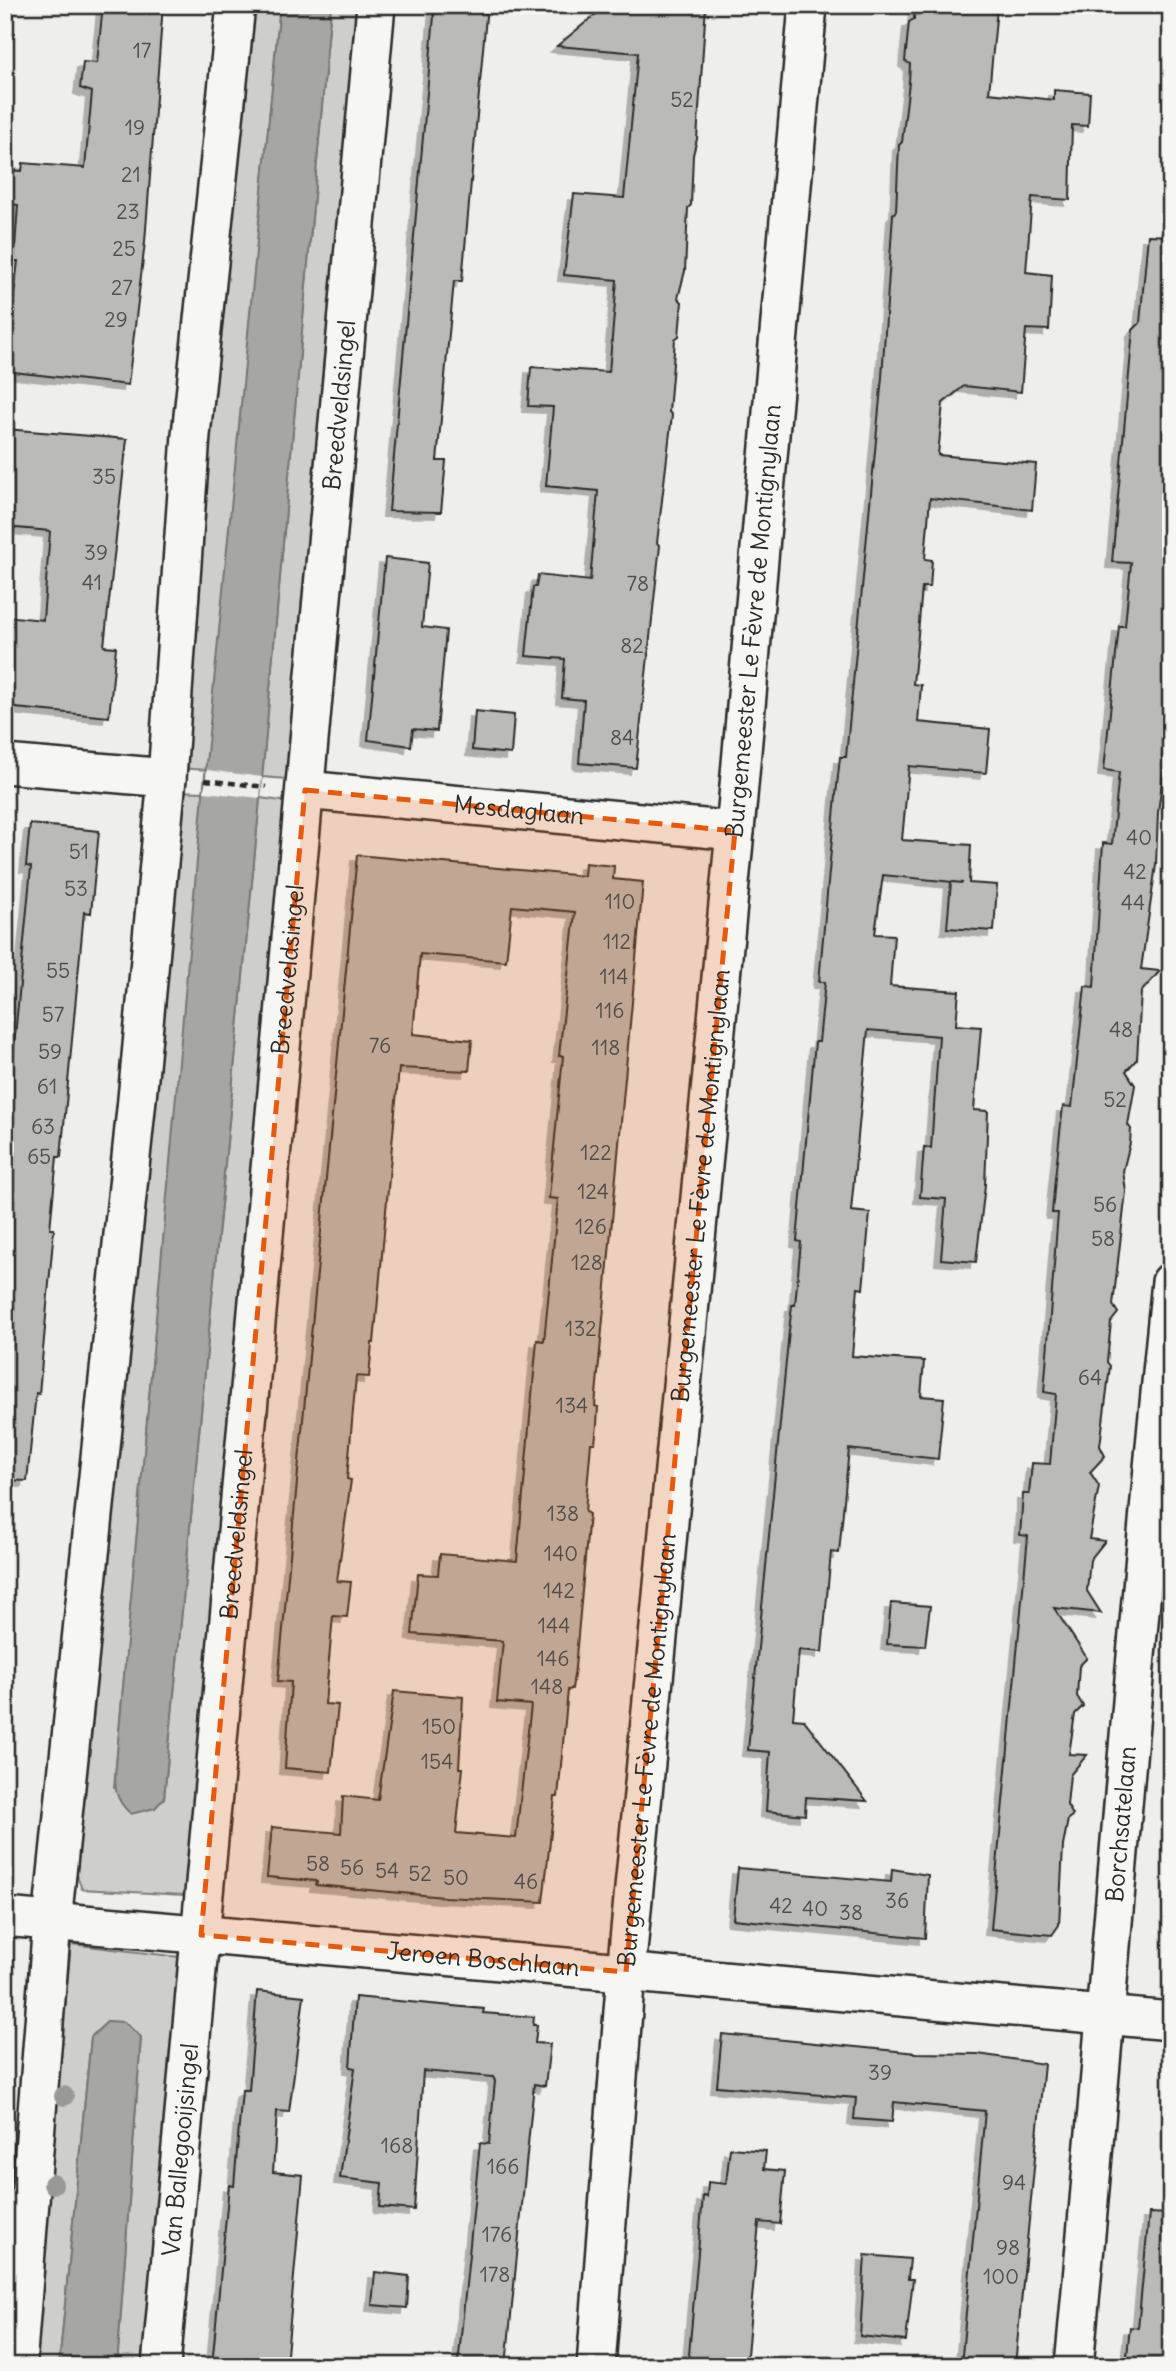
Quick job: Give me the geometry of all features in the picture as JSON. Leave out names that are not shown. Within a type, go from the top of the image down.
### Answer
[{"type":"street","points":[[17,2366],[52,1922],[167,778],[191,435],[236,5]]},
{"type":"street","name":"Breedveldsingel","points":[[201,1935],[376,5]]},
{"type":"street","name":"Burgemeester Le Fèvre de Montignylaan","points":[[596,2366],[626,1972],[734,831],[808,5]]},
{"type":"street","points":[[5,764],[167,778]]},
{"type":"street","name":"Mesdaglaan","points":[[305,790],[734,831]]},
{"type":"street","name":"Borchsatelaan","points":[[1074,2366],[1107,2015],[1155,1600],[1171,1282]]},
{"type":"street","name":"Jeroen Boschlaan","points":[[5,1917],[1171,2021]]},
{"type":"street","name":"Van Ballegooijsingel","points":[[161,2366],[201,1935]]},
{"type":"path","points":[[206,780],[261,787]]},
{"type":"highlighted area","points":[[305,790],[735,831],[626,1972],[201,1935]]},
{"type":"shaded area","points":[[249,5],[280,5],[207,770],[179,768]]},
{"type":"shaded area","points":[[280,5],[331,5],[263,768],[164,1798],[155,1808],[131,1814],[118,1797],[115,1773],[202,805]]},
{"type":"shaded area","points":[[331,5],[361,5],[287,779],[262,777]]},
{"type":"shaded area","points":[[175,791],[204,792],[114,1788],[164,1798],[260,798],[289,802],[189,1885],[183,1895],[82,1889],[76,1873]]},
{"type":"shaded area","points":[[71,1944],[179,1957],[143,2366],[117,2366],[141,2037],[108,2021],[91,2037],[59,2366],[31,2366]]},
{"type":"shaded area","points":[[108,2021],[124,2022],[141,2037],[117,2366],[59,2366],[91,2037]]},
{"type":"pier","points":[[207,770],[262,777],[260,798],[204,792]]},
{"type":"building","points":[[103,5],[163,5],[145,242],[128,385],[5,371],[18,261],[14,261],[18,205],[5,204],[5,170],[22,171],[23,163],[85,168],[92,92],[80,88],[83,62],[97,63]]},
{"type":"building","points":[[435,5],[487,5],[462,281],[454,281],[437,461],[446,461],[441,512],[389,511]]},
{"type":"building","points":[[607,5],[706,5],[685,271],[678,298],[682,302],[679,336],[675,339],[669,412],[672,415],[657,543],[660,546],[636,768],[579,763],[584,700],[562,698],[565,659],[526,656],[533,587],[536,587],[538,575],[590,581],[598,491],[546,486],[553,407],[528,406],[531,367],[609,372],[617,280],[564,275],[574,194],[624,198],[638,53],[557,46]]},
{"type":"building","points":[[915,5],[997,8],[989,93],[1054,100],[1054,90],[1090,93],[1088,126],[1072,125],[1070,200],[1032,197],[1026,272],[1052,275],[1049,330],[1026,329],[1021,392],[964,386],[943,403],[938,455],[1036,464],[1032,510],[930,498],[925,559],[932,560],[930,587],[922,587],[913,684],[921,685],[918,722],[990,729],[986,773],[909,766],[902,840],[971,845],[969,883],[997,885],[994,931],[947,928],[951,882],[963,883],[883,875],[875,934],[894,935],[890,986],[959,991],[956,1025],[981,1027],[974,1110],[988,1111],[985,1185],[976,1262],[941,1259],[946,1199],[920,1197],[924,1147],[931,1148],[939,1036],[868,1030],[851,1211],[870,1213],[863,1289],[858,1288],[852,1356],[924,1361],[921,1396],[944,1398],[938,1459],[849,1449],[839,1553],[831,1552],[822,1652],[799,1650],[793,1719],[804,1720],[867,1801],[806,1797],[805,1815],[766,1811],[770,1752],[748,1750],[789,1331],[792,1305],[795,1305],[801,1242],[797,1241],[815,1042],[819,1042],[825,982],[819,982],[836,795],[840,757],[846,757],[882,377],[899,145],[902,142],[909,82],[910,64],[905,61],[909,22],[914,19]]},
{"type":"building","points":[[1148,235],[1171,236],[1171,559],[1167,603],[1171,603],[1171,702],[1162,757],[1165,760],[1158,812],[1156,865],[1141,969],[1160,971],[1141,992],[1137,1059],[1126,1071],[1135,1085],[1128,1125],[1131,1129],[1130,1143],[1123,1171],[1126,1191],[1113,1305],[1118,1313],[1111,1322],[1107,1362],[1110,1366],[1100,1446],[1105,1456],[1090,1472],[1099,1486],[1089,1539],[1105,1541],[1090,1560],[1087,1591],[1101,1613],[1054,1608],[1087,1658],[1079,1666],[1077,1696],[1083,1706],[1075,1714],[1069,1754],[1087,1755],[1070,1775],[1067,1805],[1073,1815],[1068,1819],[1063,1846],[1059,1925],[1052,1935],[991,1929],[1028,1536],[1020,1535],[1023,1494],[1029,1494],[1032,1463],[1050,1464],[1056,1394],[1044,1392],[1058,1213],[1052,1213],[1055,1178],[1063,1106],[1072,1107],[1085,986],[1094,987],[1103,843],[1112,844],[1119,772],[1104,770],[1119,626],[1125,626],[1131,563],[1112,562],[1133,330],[1140,323]]},
{"type":"building","points":[[5,429],[127,439],[104,646],[116,647],[109,717],[5,707],[5,616],[43,620],[50,531],[5,527]]},
{"type":"building","points":[[385,558],[428,563],[422,627],[446,630],[437,731],[413,729],[411,746],[368,740]]},
{"type":"building","points":[[475,711],[514,715],[511,754],[472,750]]},
{"type":"building","points":[[30,824],[99,831],[91,913],[84,912],[61,1157],[57,1157],[50,1229],[54,1229],[39,1394],[36,1393],[27,1481],[5,1480],[5,1142],[31,867],[26,866]]},
{"type":"building","points":[[357,855],[584,876],[585,863],[614,866],[613,879],[643,882],[595,1406],[598,1407],[597,1425],[595,1443],[591,1443],[585,1512],[589,1514],[575,1668],[572,1689],[568,1690],[558,1797],[555,1797],[543,1902],[444,1897],[316,1885],[317,1881],[267,1877],[272,1827],[341,1833],[343,1796],[378,1800],[394,1691],[463,1697],[459,1768],[463,1768],[456,1833],[516,1838],[531,1705],[497,1702],[503,1641],[412,1634],[418,1574],[438,1575],[440,1554],[517,1561],[537,1340],[544,1341],[558,1199],[549,1198],[563,1056],[559,1056],[575,912],[512,906],[506,961],[420,954],[413,1034],[472,1040],[469,1071],[399,1068],[374,1343],[369,1377],[356,1376],[347,1479],[351,1480],[337,1581],[351,1582],[347,1617],[333,1616],[325,1704],[338,1705],[331,1772],[285,1768],[291,1682],[278,1681]]},
{"type":"building","points":[[891,1603],[930,1606],[925,1646],[887,1644]]},
{"type":"building","points":[[738,1868],[891,1882],[892,1869],[928,1875],[925,1938],[733,1919]]},
{"type":"building","points":[[257,1991],[304,1996],[289,2112],[277,2111],[273,2172],[303,2175],[286,2366],[212,2366],[229,2185],[234,2186],[242,2090],[249,2090]]},
{"type":"building","points":[[355,1997],[484,2009],[483,2013],[534,2017],[533,2025],[537,2025],[535,2043],[550,2044],[545,2086],[534,2084],[506,2366],[458,2366],[480,2143],[489,2144],[495,2081],[493,2077],[423,2071],[414,2210],[380,2207],[382,2183],[340,2178],[355,2068],[350,2067]]},
{"type":"building","points":[[722,2034],[917,2053],[978,2054],[1044,2064],[1015,2366],[961,2366],[985,2111],[894,2102],[892,2122],[854,2119],[856,2098],[717,2086]]},
{"type":"building","points":[[730,2148],[766,2151],[764,2169],[785,2171],[780,2224],[759,2222],[746,2366],[688,2366],[703,2196],[707,2197],[708,2182],[726,2184]]},
{"type":"building","points":[[1149,2213],[1171,2214],[1171,2366],[1126,2366],[1130,2327],[1138,2328]]},
{"type":"building","points":[[865,2255],[910,2259],[908,2279],[913,2279],[906,2341],[860,2336]]},
{"type":"building","points":[[375,2272],[409,2276],[407,2308],[372,2305]]}]
